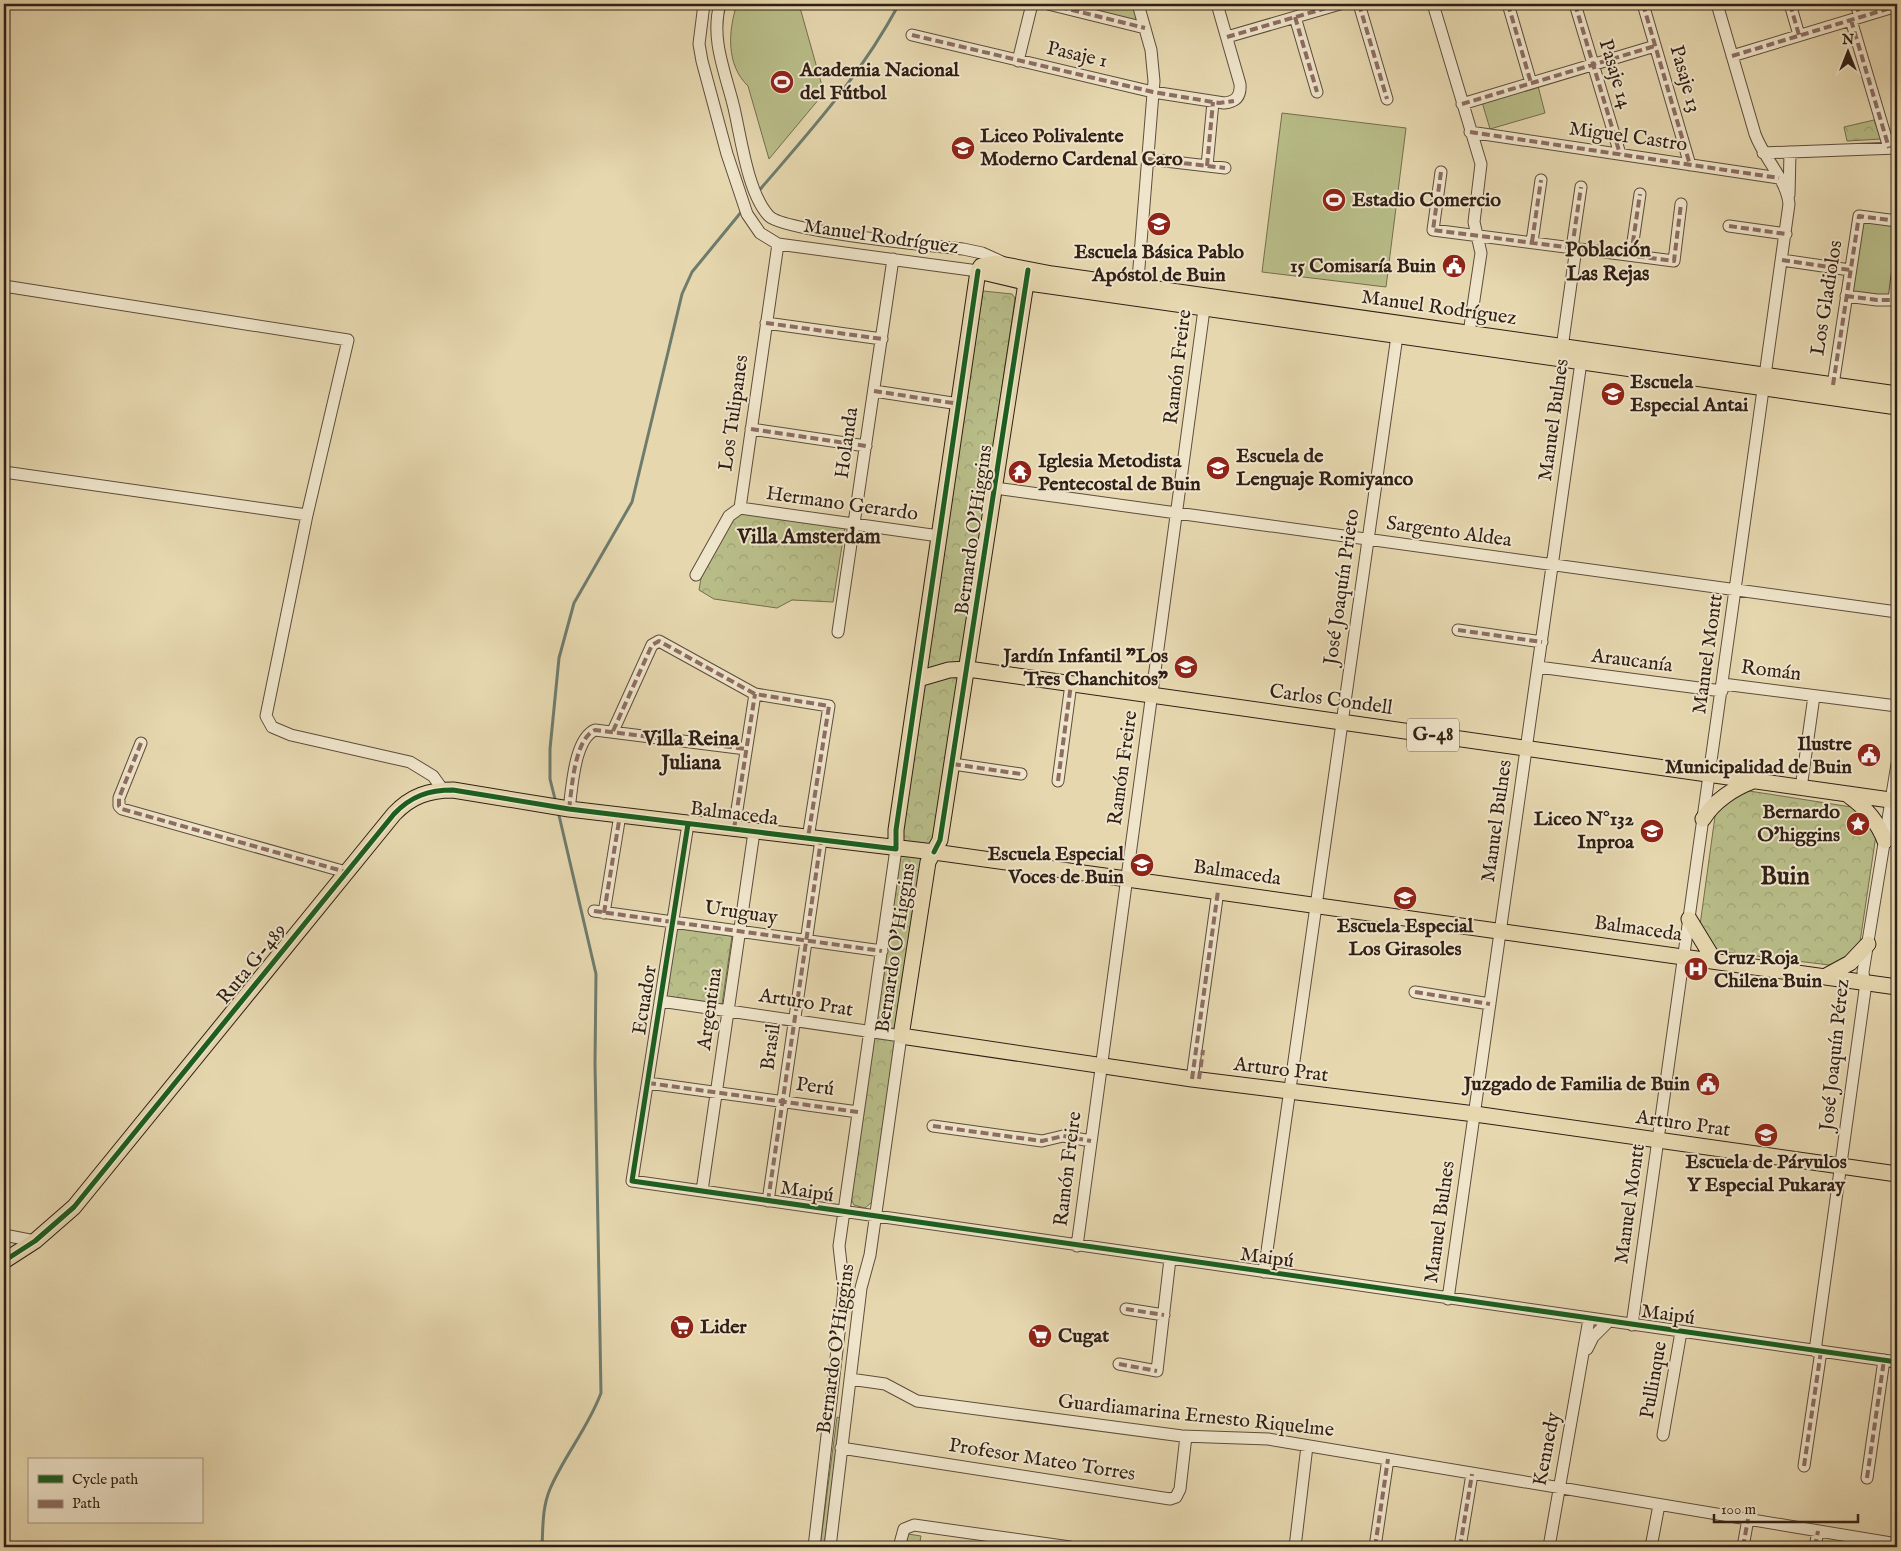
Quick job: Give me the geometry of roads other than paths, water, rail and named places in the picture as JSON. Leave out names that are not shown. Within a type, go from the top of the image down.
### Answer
[{"type":"main road","name":"Manuel Rodríguez","points":[[1027,276],[1012,266],[986,264],[981,266],[978,271],[1205,301],[1765,382],[1897,407]]},
{"type":"main road","name":"Bernardo O'Higgins","points":[[896,849],[896,830],[978,271]]},
{"type":"main road","name":"Bernardo O'Higgins","points":[[902,1036],[928,862],[940,840],[953,764],[1027,276]]},
{"type":"main road","name":"Manuel Rodríguez","points":[[1398,329],[1469,333],[1561,353]]},
{"type":"main road","name":"Manuel Rodríguez","points":[[1765,382],[1833,385],[1897,394]]},
{"type":"main road","name":"G-48","points":[[918,679],[949,670],[968,669]]},
{"type":"main road","name":"Carlos Condell","points":[[968,669],[1895,800]]},
{"type":"main road","points":[[1703,819],[1719,800],[1738,787],[1753,781]]},
{"type":"main road","name":"Ruta G-489","points":[[4,1262],[35,1241],[74,1207],[400,807],[425,793],[443,790],[561,808]]},
{"type":"main road","points":[[1847,794],[1860,803],[1877,823],[1885,842]]},
{"type":"main road","name":"Balmaceda","points":[[561,808],[934,852],[1684,955],[1897,987]]},
{"type":"main road","points":[[1689,919],[1714,960]]},
{"type":"main road","points":[[1826,976],[1850,963],[1868,944]]},
{"type":"main road","name":"Arturo Prat","points":[[902,1036],[1195,1079],[1475,1114],[1897,1174]]},
{"type":"street","points":[[704,4],[699,44],[713,103],[742,200],[747,214],[760,233],[778,244]]},
{"type":"street","points":[[720,4],[718,45],[754,188],[768,215],[776,222],[788,225],[963,249],[982,253],[1012,266]]},
{"type":"street","points":[[1018,60],[1032,4]]},
{"type":"street","points":[[1048,4],[1145,28]]},
{"type":"street","points":[[1137,292],[1153,92],[1153,60],[1138,4]]},
{"type":"street","points":[[1217,4],[1227,37],[1340,4]]},
{"type":"street","points":[[1359,4],[1387,99]]},
{"type":"street","points":[[1433,4],[1481,167],[1474,216],[1480,253],[1469,333]]},
{"type":"street","points":[[1508,4],[1531,83]]},
{"type":"street","name":"Pasaje 14","points":[[1575,4],[1620,154]]},
{"type":"street","name":"Pasaje 13","points":[[1643,4],[1690,165]]},
{"type":"street","name":"Manuel Montt","points":[[1717,4],[1763,153],[1780,178],[1788,197]]},
{"type":"street","points":[[1790,4],[1799,35]]},
{"type":"street","points":[[1763,153],[1893,148],[1855,18],[1856,4]]},
{"type":"street","points":[[1732,56],[1897,6]]},
{"type":"street","points":[[1295,17],[1317,92]]},
{"type":"street","name":"Pasaje 1","points":[[912,35],[1153,92],[1213,102],[1234,101],[1240,92],[1240,84],[1227,37]]},
{"type":"street","points":[[1462,104],[1655,46]]},
{"type":"street","points":[[713,103],[731,98]]},
{"type":"street","points":[[1207,166],[1213,102]]},
{"type":"street","name":"Miguel Castro","points":[[1470,132],[1780,178]]},
{"type":"street","name":"Manuel Montt","points":[[1632,1325],[1786,234],[1790,152]]},
{"type":"street","points":[[1148,158],[1225,168]]},
{"type":"street","points":[[1441,172],[1433,230],[1674,260],[1681,204]]},
{"type":"street","points":[[1532,242],[1541,180]]},
{"type":"street","points":[[1561,353],[1581,187]]},
{"type":"street","points":[[1631,255],[1640,194]]},
{"type":"street","name":"Los Gladiolos","points":[[1833,385],[1858,216],[1897,222]]},
{"type":"street","points":[[1729,226],[1786,234]]},
{"type":"street","name":"Manuel Rodríguez","points":[[778,244],[978,271]]},
{"type":"street","name":"Los Tulipanes","points":[[740,508],[778,244]]},
{"type":"street","name":"Holanda","points":[[838,632],[894,259]]},
{"type":"street","points":[[1782,260],[1850,270]]},
{"type":"street","points":[[1846,296],[1896,300],[1897,275]]},
{"type":"street","points":[[4,286],[348,340],[307,515],[266,706],[267,722],[275,729],[291,735],[410,762],[427,771],[443,790]]},
{"type":"street","name":"Ramón Freire","points":[[1077,1246],[1205,301]]},
{"type":"street","points":[[766,323],[882,339]]},
{"type":"street","name":"José Joaquín Prieto","points":[[1264,1272],[1398,329]]},
{"type":"street","name":"Manuel Bulnes","points":[[1448,1299],[1581,356]]},
{"type":"street","points":[[874,391],[959,404]]},
{"type":"street","points":[[751,429],[866,446]]},
{"type":"street","points":[[4,472],[307,515]]},
{"type":"street","name":"Sargento Aldea","points":[[995,488],[1897,612]]},
{"type":"street","points":[[696,575],[729,516],[740,508]]},
{"type":"street","name":"Hermano Gerardo","points":[[740,508],[940,536]]},
{"type":"street","points":[[1458,630],[1542,642]]},
{"type":"street","points":[[613,732],[644,662],[657,641],[664,642],[755,694],[829,706],[814,839]]},
{"type":"street","name":"Araucanía","points":[[1538,667],[1722,688]]},
{"type":"street","points":[[1058,781],[1071,684]]},
{"type":"street","name":"Román","points":[[1722,688],[1897,706]]},
{"type":"street","points":[[734,829],[755,694]]},
{"type":"street","name":"Román","points":[[1801,788],[1814,696]]},
{"type":"street","points":[[561,808],[586,737],[595,730],[746,749]]},
{"type":"street","points":[[141,743],[119,798],[119,806],[122,809],[346,872]]},
{"type":"street","points":[[953,764],[1020,774]]},
{"type":"street","name":"José Joaquín Pérez","points":[[1804,1466],[1841,1166],[1866,990],[1864,972],[1885,842],[1895,800],[1897,764]]},
{"type":"street","name":"Uruguay","points":[[620,815],[599,912],[882,952]]},
{"type":"street","name":"Ecuador","points":[[632,1181],[688,824]]},
{"type":"street","name":"Argentina","points":[[702,1191],[754,832]]},
{"type":"street","name":"Brasil","points":[[768,1201],[806,941],[814,839]]},
{"type":"street","name":"Bernardo O'Higgins","points":[[814,1547],[844,1290],[838,1252],[896,849]]},
{"type":"street","points":[[1195,1079],[1221,891]]},
{"type":"street","points":[[1415,992],[1490,1004]]},
{"type":"street","name":"Arturo Prat","points":[[660,1001],[870,1033],[902,1036]]},
{"type":"street","name":"Bernardo O'Higgins","points":[[830,1547],[861,1288],[869,1260],[902,1036]]},
{"type":"street","name":"Perú","points":[[648,1083],[858,1112]]},
{"type":"street","points":[[933,1126],[1042,1141],[1063,1136],[1091,1141]]},
{"type":"street","name":"Maipú","points":[[632,1181],[875,1218],[1897,1362]]},
{"type":"street","points":[[4,1235],[35,1241]]},
{"type":"street","points":[[1119,1364],[1157,1371],[1170,1259]]},
{"type":"street","points":[[1126,1309],[1164,1316]]},
{"type":"street","name":"Kennedy","points":[[1549,1547],[1590,1319]]},
{"type":"street","name":"Kennedy","points":[[1583,1357],[1594,1337],[1609,1321]]},
{"type":"street","name":"Pullinque","points":[[1663,1435],[1681,1332]]},
{"type":"street","points":[[1867,1478],[1884,1360]]},
{"type":"street","name":"Guardiamarina Ernesto Riquelme","points":[[850,1379],[885,1384],[917,1401],[1186,1436],[1268,1439],[1897,1544]]},
{"type":"street","points":[[831,1408],[846,1410]]},
{"type":"street","name":"Profesor Mateo Torres","points":[[841,1448],[1170,1499],[1176,1497],[1180,1489],[1186,1436]]},
{"type":"street","points":[[1295,1547],[1307,1446]]},
{"type":"street","points":[[1375,1547],[1388,1460]]},
{"type":"street","points":[[824,1468],[839,1470]]},
{"type":"street","points":[[1460,1547],[1472,1474]]},
{"type":"street","points":[[1652,1547],[1659,1505]]},
{"type":"street","points":[[1744,1547],[1748,1519]]},
{"type":"street","points":[[900,1547],[901,1534],[906,1527],[914,1525],[1070,1547]]},
{"type":"street","points":[[1815,1547],[1818,1531]]},
{"type":"waterway","points":[[757,193],[851,80],[884,31],[899,4]]},
{"type":"waterway","points":[[556,803],[550,779],[550,749],[559,658],[574,603],[632,502],[682,294],[692,272],[742,211]]},
{"type":"waterway","points":[[542,1547],[544,1511],[547,1496],[562,1465],[590,1418],[601,1393],[595,1064],[596,974],[558,811]]},
{"type":"place","name":"Academia Nacional del Fútbol","points":[[782,82]]},
{"type":"place","name":"Liceo Polivalente Moderno Cardenal Caro","points":[[963,148]]},
{"type":"place","name":"Estadio Comercio","points":[[1334,200]]},
{"type":"place","name":"Escuela Básica Pablo Apóstol de Buin","points":[[1159,224]]},
{"type":"place","name":"15 Comisaría Buin","points":[[1454,266]]},
{"type":"place","name":"Escuela Especial Antai","points":[[1613,394]]},
{"type":"place","name":"Escuela de Lenguaje Romiyanco","points":[[1218,468]]},
{"type":"place","name":"Iglesia Metodista Pentecostal de Buin","points":[[1020,472]]},
{"type":"place","name":"Jardín Infantil \"Los Tres Chanchitos\"","points":[[1186,667]]},
{"type":"place","name":"Ilustre Municipalidad de Buin","points":[[1869,755]]},
{"type":"place","name":"Bernardo O'higgins","points":[[1858,824]]},
{"type":"place","name":"Liceo N°132 Inproa","points":[[1652,831]]},
{"type":"place","name":"Escuela Especial Voces de Buin","points":[[1142,865]]},
{"type":"place","name":"Escuela Especial Los Girasoles","points":[[1405,898]]},
{"type":"place","name":"Cruz Roja Chilena Buin","points":[[1696,969]]},
{"type":"place","name":"Juzgado de Familia de Buin","points":[[1708,1084]]},
{"type":"place","name":"Escuela de Párvulos Y Especial Pukaray","points":[[1766,1135]]},
{"type":"place","name":"Lider","points":[[682,1327]]},
{"type":"place","name":"Cugat","points":[[1040,1336]]},
{"type":"district","name":"Población Las Rejas","points":[[1608,262]]},
{"type":"district","name":"Villa Amsterdam","points":[[809,537]]},
{"type":"district","name":"Villa Reina Juliana","points":[[691,751]]},
{"type":"district","name":"Buin","points":[[1785,877]]}]
